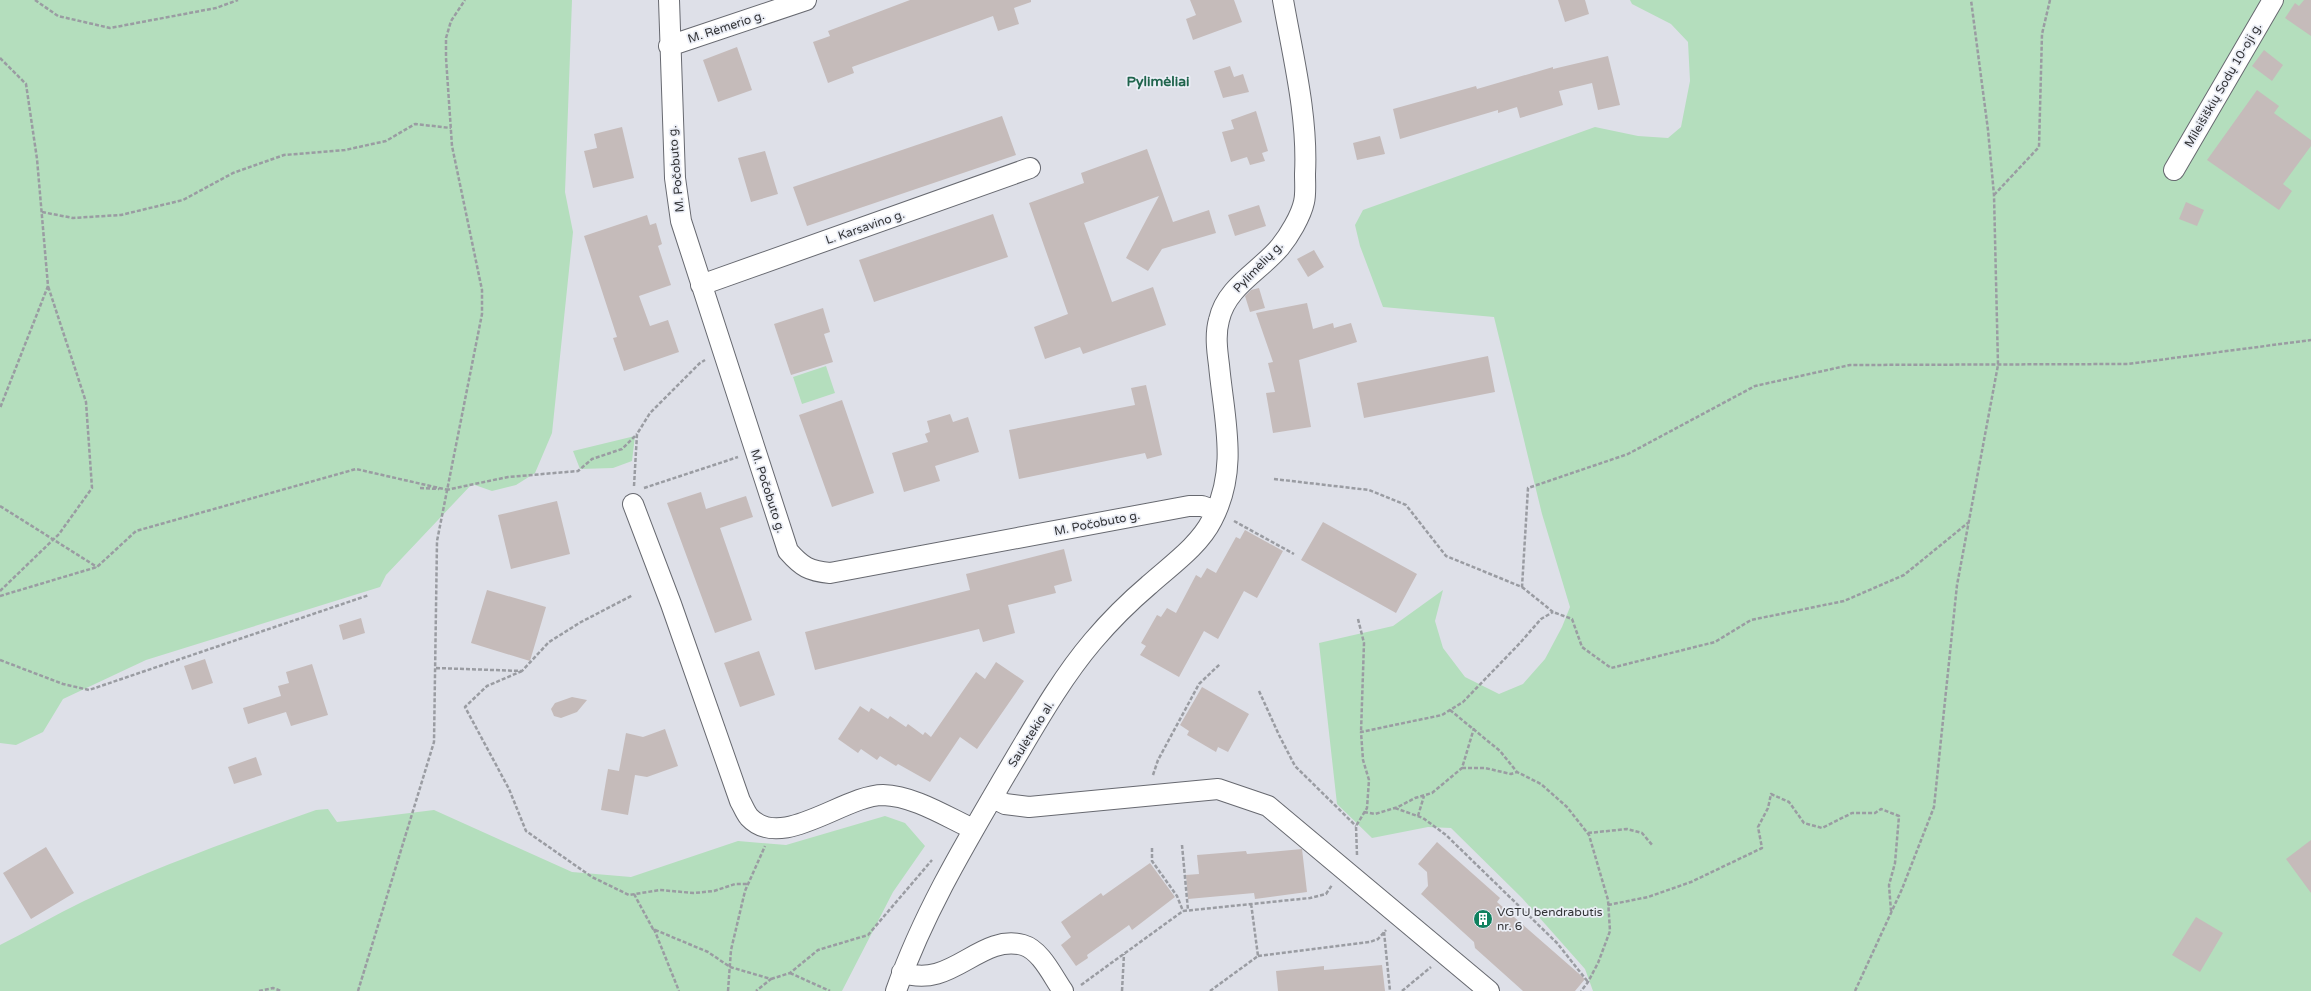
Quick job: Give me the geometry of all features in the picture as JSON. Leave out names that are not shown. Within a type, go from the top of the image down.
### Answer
[{"type":"street","name":"M. Počobuto g.","points":[[668,0],[675,178],[681,221],[788,551],[798,564],[814,572],[830,573],[1189,506],[1202,506],[1216,511]]},
{"type":"street","name":"M. Rėmerio g.","points":[[669,46],[806,0]]},
{"type":"street","name":"Pylimėlių g.","points":[[1216,511],[1228,471],[1229,448],[1217,349],[1219,318],[1226,302],[1238,286],[1281,246],[1304,202],[1306,160],[1304,123],[1283,0]]},
{"type":"street","name":"Mileišiškių Sodų 10-oji g.","points":[[2174,170],[2273,0]]},
{"type":"street","name":"L. Karsavino g.","points":[[701,285],[1030,168]]},
{"type":"street","points":[[634,498],[740,801],[749,816],[758,824],[773,830],[791,827],[863,798],[881,795],[901,796],[974,829]]},
{"type":"street","name":"Saulėtekio al.","points":[[896,991],[902,972],[938,895],[992,798],[1060,687],[1092,643],[1135,597],[1204,533],[1216,511]]},
{"type":"street","points":[[992,798],[1005,804],[1029,806],[1218,789],[1268,806],[1489,991]]},
{"type":"street","points":[[902,972],[913,980],[930,981],[946,978],[996,948],[1010,944],[1024,945],[1037,954],[1071,989]]},
{"type":"path","points":[[35,0],[58,16],[110,28],[216,8],[238,0]]},
{"type":"path","points":[[358,991],[434,742],[437,541],[482,314],[482,290],[458,182],[451,128],[446,38],[451,21],[465,0]]},
{"type":"path","points":[[1855,991],[1891,913],[1934,807],[1957,585],[1998,365],[1994,195],[1988,130],[1971,0]]},
{"type":"path","points":[[1994,195],[2039,147],[2042,34],[2050,0]]},
{"type":"path","points":[[0,58],[26,84],[37,159],[48,286],[86,402],[92,488],[54,540],[0,591]]},
{"type":"path","points":[[42,212],[73,218],[121,215],[183,200],[233,174],[284,155],[345,150],[386,142],[415,124],[451,128]]},
{"type":"path","points":[[0,408],[48,286]]},
{"type":"path","points":[[1522,587],[1528,488],[1628,454],[1755,386],[1850,365],[2128,364],[2311,340]]},
{"type":"path","points":[[420,488],[448,490],[508,477],[578,471],[592,459],[622,449],[638,434],[650,413],[700,362],[723,353]]},
{"type":"path","points":[[638,434],[634,498],[755,451]]},
{"type":"path","points":[[0,596],[98,567],[136,531],[356,469],[448,490]]},
{"type":"path","points":[[1274,479],[1369,490],[1406,505],[1446,556],[1522,587],[1553,612],[1572,619],[1582,647],[1611,668],[1715,642],[1751,620],[1844,601],[1864,594],[1904,575],[1969,522]]},
{"type":"path","points":[[0,506],[98,567]]},
{"type":"path","points":[[1216,511],[1294,554]]},
{"type":"path","points":[[0,660],[63,684],[90,690],[370,595]]},
{"type":"path","points":[[634,595],[581,622],[549,642],[522,671],[487,686],[465,707],[509,789],[526,831],[592,877],[629,895],[660,890],[694,893],[714,891],[735,884],[748,884]]},
{"type":"path","points":[[1362,732],[1442,715],[1450,710],[1462,702],[1477,688],[1541,620],[1553,612]]},
{"type":"path","points":[[1071,989],[1124,954],[1183,911],[1310,898],[1326,894],[1343,869],[1358,854],[1356,826],[1367,808],[1369,780],[1363,760],[1362,732],[1364,643],[1358,619]]},
{"type":"path","points":[[1147,795],[1158,760],[1199,684],[1220,664]]},
{"type":"path","points":[[436,668],[522,671]]},
{"type":"path","points":[[1259,691],[1278,736],[1295,766],[1356,826]]},
{"type":"path","points":[[1450,710],[1474,728],[1500,751],[1517,772],[1541,784],[1567,807],[1588,833],[1608,905],[1610,930],[1588,982],[1581,991]]},
{"type":"path","points":[[1364,812],[1375,814],[1395,808],[1432,793],[1462,768],[1474,728]]},
{"type":"path","points":[[1462,768],[1485,768],[1511,774],[1517,772]]},
{"type":"path","points":[[1608,905],[1648,897],[1691,882],[1762,848],[1758,827],[1768,808],[1771,794],[1789,802],[1804,823],[1822,828],[1852,813],[1875,813],[1881,809],[1899,816],[1895,863],[1889,885],[1891,913]]},
{"type":"path","points":[[1418,816],[1424,796]]},
{"type":"path","points":[[1395,808],[1424,818],[1446,835],[1557,943],[1588,982]]},
{"type":"path","points":[[1588,833],[1626,829],[1642,834],[1653,846]]},
{"type":"path","points":[[728,991],[731,950],[748,884],[773,830]]},
{"type":"path","points":[[1182,845],[1188,910]]},
{"type":"path","points":[[1152,848],[1152,861],[1177,896],[1183,911]]},
{"type":"path","points":[[756,991],[771,979],[790,973],[818,950],[868,935],[933,859]]},
{"type":"path","points":[[634,894],[653,929],[679,991]]},
{"type":"path","points":[[1251,904],[1258,956]]},
{"type":"path","points":[[653,929],[708,952],[730,967],[771,979]]},
{"type":"path","points":[[1384,932],[1390,991]]},
{"type":"path","points":[[1210,991],[1258,956],[1370,942]]},
{"type":"path","points":[[1402,991],[1433,966],[1442,952]]},
{"type":"path","points":[[1122,991],[1124,954]]},
{"type":"path","points":[[790,973],[830,991]]},
{"type":"path","points":[[259,991],[273,988],[280,991]]},
{"type":"green space","points":[[0,0],[572,0],[565,192],[573,232],[552,433],[535,473],[516,485],[492,491],[472,484],[386,575],[380,587],[146,660],[63,699],[43,732],[16,745],[0,743]]},
{"type":"green space","points":[[1630,0],[2311,0],[2311,991],[1593,991],[1585,969],[1522,898],[1451,828],[1428,827],[1372,838],[1337,804],[1319,643],[1393,626],[1443,590],[1435,621],[1443,648],[1465,677],[1499,694],[1523,684],[1545,659],[1562,627],[1570,607],[1542,514],[1494,317],[1383,307],[1360,246],[1355,225],[1363,210],[1595,127],[1638,136],[1668,138],[1681,127],[1690,81],[1688,42],[1671,24],[1632,4]]},
{"type":"green space","points":[[826,366],[835,393],[802,404],[793,377]]},
{"type":"green space","points":[[635,436],[632,461],[613,468],[580,469],[573,451]]},
{"type":"green space","points":[[328,809],[337,822],[434,810],[572,872],[631,877],[738,841],[786,845],[885,816],[905,823],[925,846],[893,892],[842,991],[0,991],[0,945],[112,888],[257,831],[316,810]]},
{"type":"building","points":[[910,0],[1031,0],[1031,2],[1014,8],[1019,24],[998,31],[993,16],[852,67],[854,73],[828,83],[813,42],[830,36],[828,31]]},
{"type":"building","points":[[1190,0],[1234,0],[1242,22],[1193,40],[1186,19],[1196,15]]},
{"type":"building","points":[[1558,0],[1585,0],[1589,14],[1565,22]]},
{"type":"building","points":[[2304,0],[2311,0],[2311,36],[2285,18],[2295,3],[2299,6]]},
{"type":"building","points":[[737,47],[752,90],[718,102],[703,60]]},
{"type":"building","points":[[2264,50],[2283,65],[2272,81],[2252,66]]},
{"type":"building","points":[[1608,56],[1620,105],[1598,110],[1592,83],[1559,91],[1563,105],[1520,118],[1517,107],[1498,113],[1498,110],[1400,139],[1393,109],[1476,86],[1477,89],[1553,67],[1553,69]]},
{"type":"building","points":[[1230,66],[1234,77],[1243,74],[1249,92],[1223,98],[1214,71]]},
{"type":"building","points":[[2257,90],[2279,106],[2274,113],[2311,140],[2311,146],[2283,184],[2292,191],[2279,210],[2207,160]]},
{"type":"building","points":[[1256,111],[1268,151],[1262,153],[1265,161],[1250,165],[1247,157],[1231,162],[1222,132],[1234,129],[1231,120]]},
{"type":"building","points":[[1002,116],[1016,155],[807,226],[793,187]]},
{"type":"building","points":[[622,127],[634,178],[593,188],[584,151],[597,148],[594,134]]},
{"type":"building","points":[[1380,136],[1385,154],[1357,160],[1353,143]]},
{"type":"building","points":[[1147,149],[1173,222],[1209,210],[1216,233],[1162,249],[1148,271],[1126,258],[1159,196],[1084,223],[1112,302],[1153,287],[1166,325],[1083,354],[1080,347],[1045,359],[1034,327],[1068,314],[1029,203],[1084,183],[1081,173]]},
{"type":"building","points":[[765,151],[778,194],[751,202],[738,158]]},
{"type":"building","points":[[2186,202],[2204,210],[2197,226],[2179,219]]},
{"type":"building","points":[[1259,205],[1266,226],[1235,236],[1228,215]]},
{"type":"building","points":[[993,214],[1008,257],[874,302],[859,260]]},
{"type":"building","points":[[647,215],[650,225],[656,223],[662,244],[658,246],[671,285],[639,296],[650,326],[668,320],[679,352],[624,371],[613,338],[617,337],[584,236]]},
{"type":"building","points":[[1314,250],[1324,267],[1308,277],[1297,259]]},
{"type":"building","points":[[1259,288],[1265,308],[1250,312],[1245,296],[1251,290]]},
{"type":"building","points":[[1307,303],[1313,329],[1333,323],[1334,328],[1351,323],[1357,342],[1299,360],[1311,427],[1273,433],[1266,393],[1275,392],[1268,363],[1273,362],[1256,313]]},
{"type":"building","points":[[823,308],[830,332],[824,334],[833,362],[791,375],[774,324]]},
{"type":"building","points":[[1488,356],[1495,392],[1364,418],[1357,383]]},
{"type":"building","points":[[1146,385],[1162,455],[1147,459],[1145,453],[1019,479],[1009,430],[1135,405],[1131,388]]},
{"type":"building","points":[[842,400],[874,493],[832,507],[799,415]]},
{"type":"building","points":[[950,414],[953,422],[968,417],[979,452],[935,466],[940,481],[904,492],[892,453],[928,442],[925,434],[930,432],[927,421]]},
{"type":"building","points":[[701,492],[706,509],[746,496],[753,517],[720,528],[752,620],[715,633],[667,503]]},
{"type":"building","points":[[557,501],[570,554],[511,569],[498,515]]},
{"type":"building","points":[[1323,522],[1417,574],[1396,613],[1301,560]]},
{"type":"building","points":[[1245,530],[1283,551],[1257,598],[1244,591],[1218,639],[1204,631],[1179,677],[1140,655],[1146,646],[1141,643],[1157,615],[1161,617],[1167,608],[1176,613],[1196,575],[1201,578],[1207,568],[1216,573],[1236,537],[1240,539]]},
{"type":"building","points":[[1064,549],[1072,581],[1054,586],[1056,593],[1008,605],[1015,633],[983,642],[979,629],[815,670],[805,632],[970,590],[966,574]]},
{"type":"building","points":[[487,590],[546,607],[530,661],[471,643]]},
{"type":"building","points":[[361,618],[365,633],[343,640],[339,625]]},
{"type":"building","points":[[759,651],[775,695],[740,707],[724,663]]},
{"type":"building","points":[[205,659],[213,683],[192,690],[184,666]]},
{"type":"building","points":[[996,662],[1024,681],[977,749],[960,737],[930,782],[898,764],[896,766],[880,756],[877,760],[861,749],[858,753],[838,739],[860,706],[869,712],[871,708],[888,719],[890,716],[906,727],[908,724],[923,735],[925,732],[931,737],[976,672],[985,679]]},
{"type":"building","points":[[312,664],[328,715],[291,726],[286,712],[248,724],[243,708],[281,696],[278,686],[289,683],[286,672]]},
{"type":"building","points":[[1202,687],[1249,714],[1228,752],[1218,747],[1216,752],[1187,735],[1189,731],[1180,725]]},
{"type":"building","points":[[572,697],[587,700],[577,712],[561,718],[554,716],[551,709],[555,703]]},
{"type":"building","points":[[665,729],[678,766],[647,777],[635,775],[628,815],[601,810],[608,769],[619,771],[626,733],[643,737]]},
{"type":"building","points":[[256,757],[262,775],[234,784],[228,767]]},
{"type":"building","points":[[2311,840],[2311,893],[2286,859]]},
{"type":"building","name":"VGTU bendrabutis nr. 6","points":[[1437,842],[1500,898],[1497,902],[1585,979],[1575,991],[1523,991],[1475,948],[1474,942],[1421,894],[1428,886],[1427,872],[1418,864]]},
{"type":"building","points":[[46,847],[74,893],[31,919],[3,873]]},
{"type":"building","points":[[1302,849],[1307,892],[1255,899],[1254,893],[1188,899],[1186,875],[1199,874],[1197,855],[1246,851],[1247,854]]},
{"type":"building","points":[[1150,863],[1175,897],[1132,930],[1129,925],[1087,955],[1088,958],[1076,966],[1061,945],[1071,937],[1061,922],[1101,893],[1103,896]]},
{"type":"building","points":[[2196,917],[2223,933],[2200,972],[2172,955]]},
{"type":"building","points":[[1382,965],[1385,991],[1278,991],[1276,971],[1324,966],[1324,970]]},
{"type":"place","name":"VGTU bendrabutis nr. 6","points":[[1483,919]]},
{"type":"district","name":"Pylimėliai","points":[[1158,81]]}]
